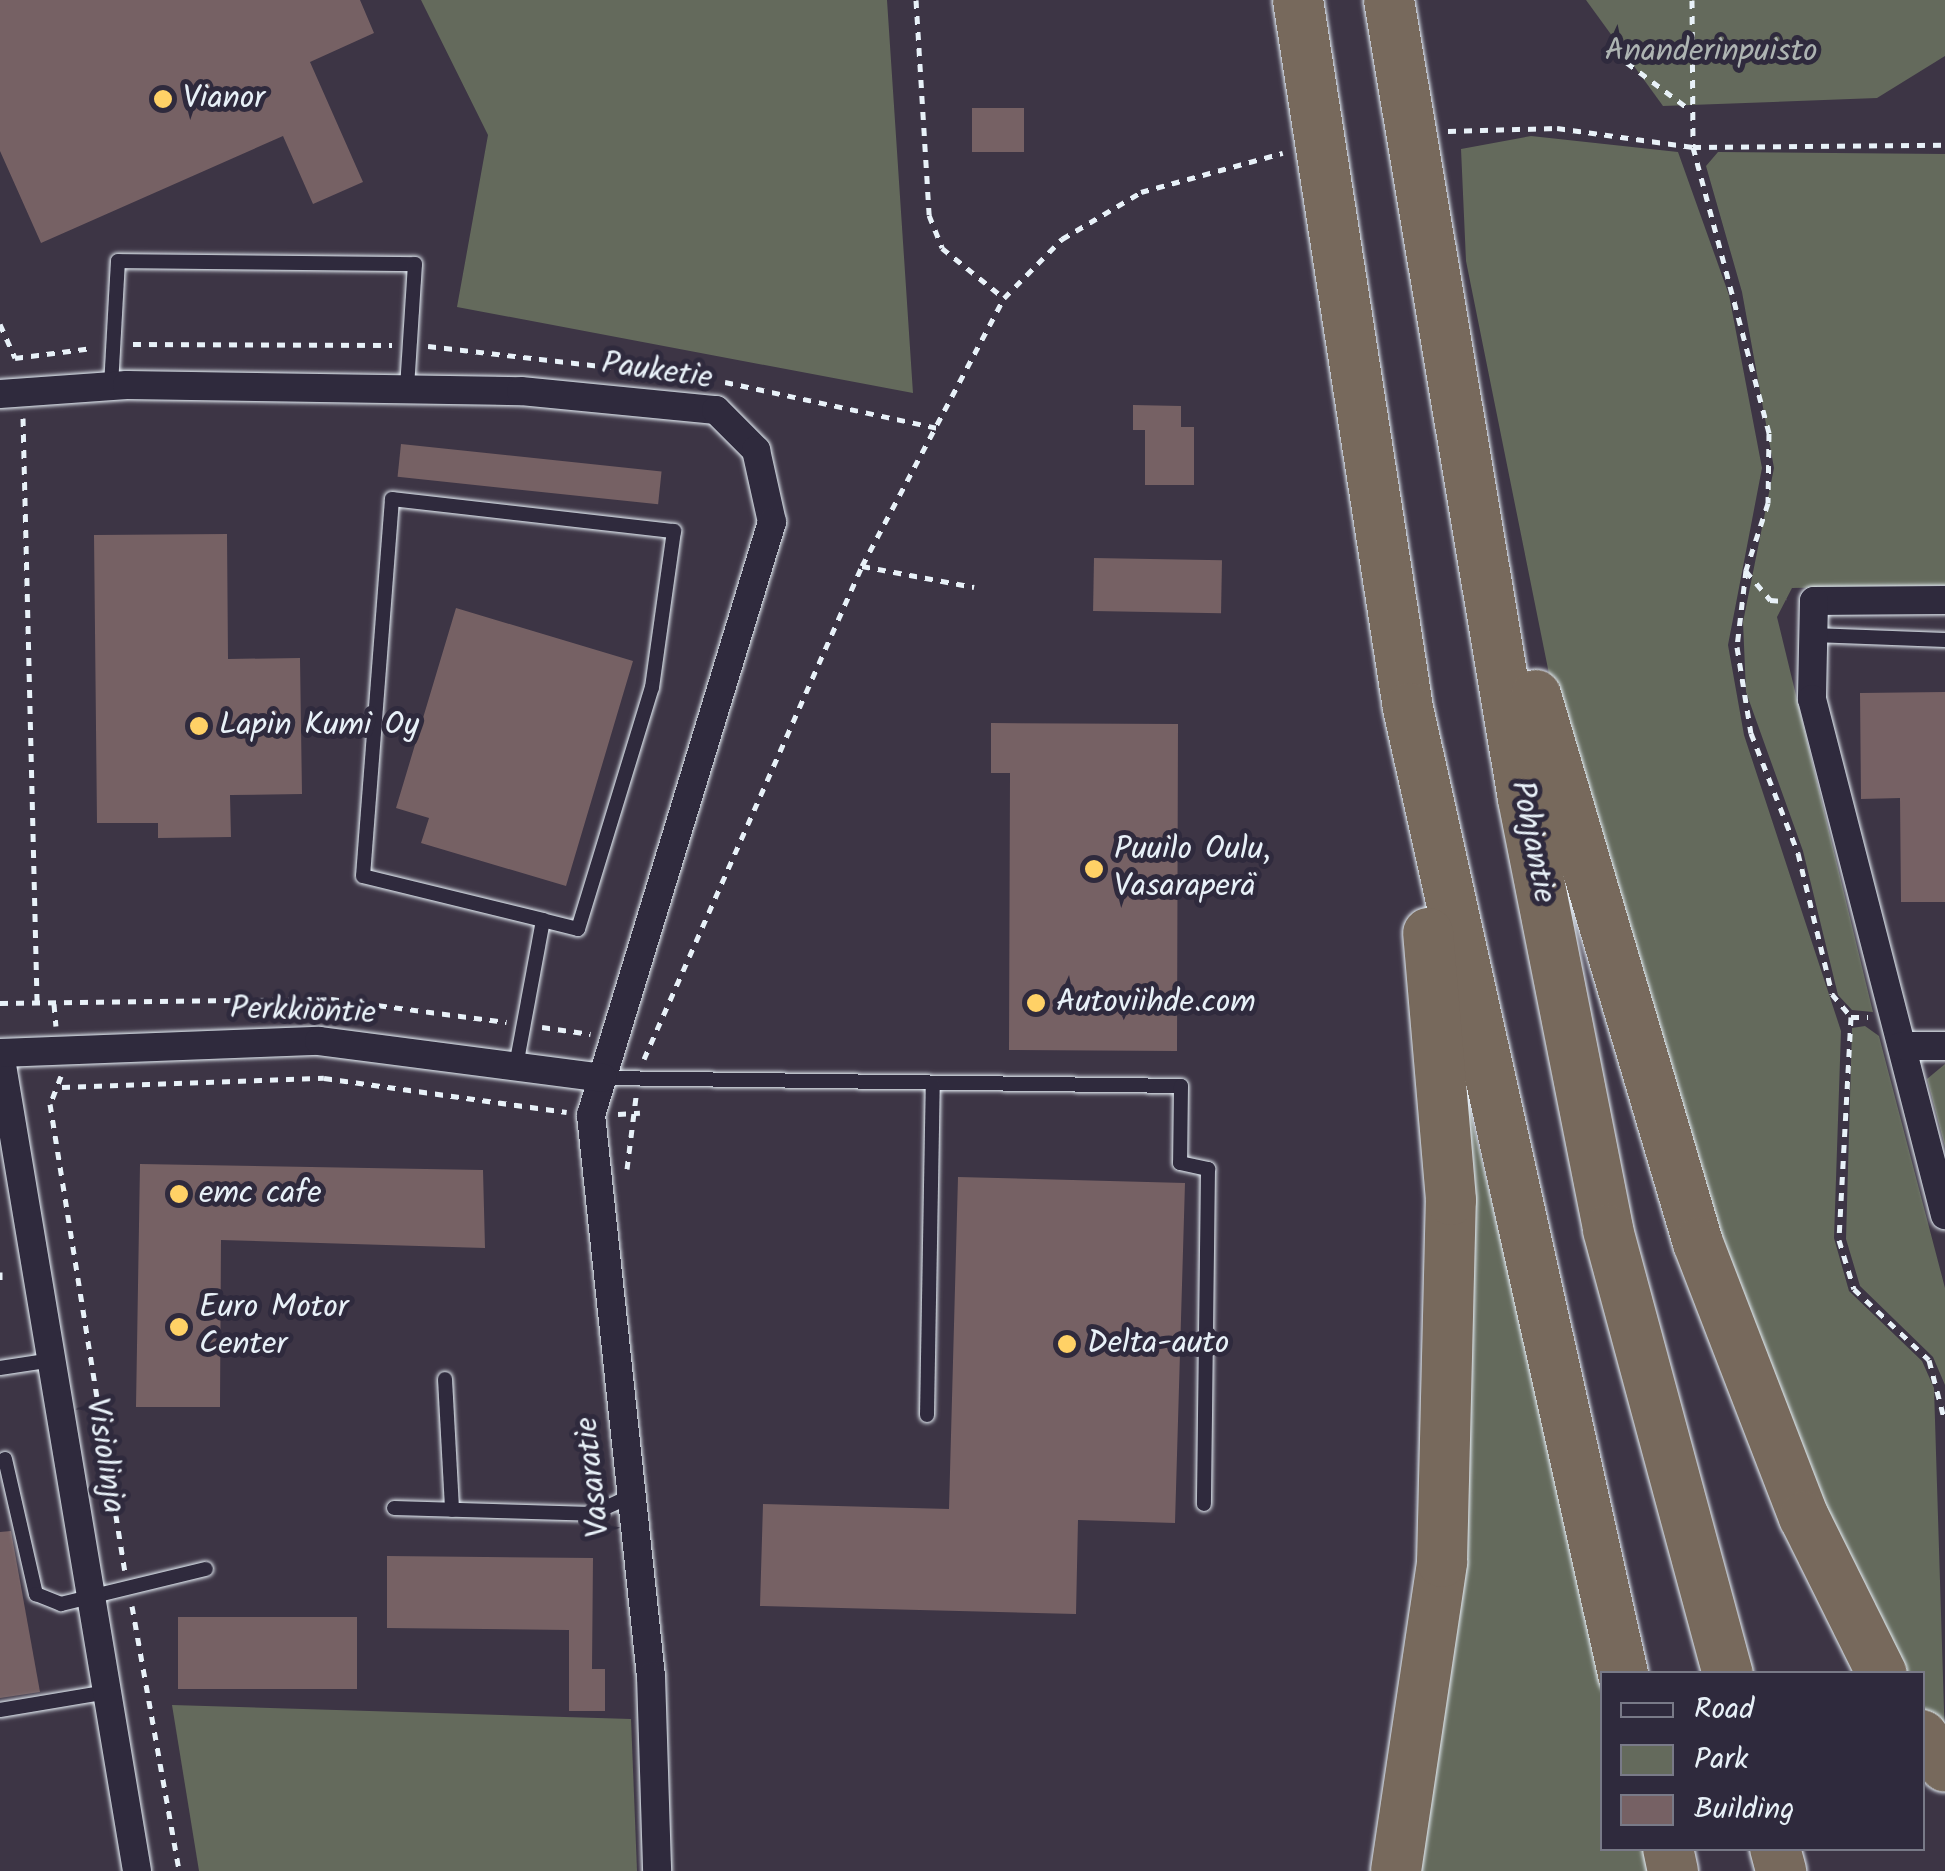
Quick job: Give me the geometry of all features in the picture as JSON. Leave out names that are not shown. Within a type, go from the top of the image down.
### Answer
[{"type":"highway","points":[[1298,0],[1408,708],[1623,1671]]},
{"type":"highway","name":"Pohjantie","points":[[1389,0],[1436,282],[1608,1230],[1727,1671]]},
{"type":"highway","points":[[1436,282],[1564,810],[1638,1059],[1777,1449],[1881,1671]]},
{"type":"highway","points":[[1396,1871],[1442,1562],[1451,1200],[1408,708]]},
{"type":"highway","points":[[1925,1739],[1945,1768]]},
{"type":"street","name":"Pauketie","points":[[10,392],[111,386],[407,389],[716,410],[756,450],[772,522],[603,1078]]},
{"type":"street","points":[[1945,600],[1814,601],[1812,700],[1893,1017],[1940,1170],[1945,1214]]},
{"type":"street","name":"Perkkiöntie","points":[[0,1053],[320,1041],[603,1078]]},
{"type":"street","points":[[1902,1046],[1945,1046]]},
{"type":"street","name":"Visiolinja","points":[[0,1053],[137,1871]]},
{"type":"street","name":"Vasaratie","points":[[603,1078],[591,1115],[632,1496],[657,1871]]},
{"type":"lane","points":[[111,386],[118,261],[415,264],[407,389]]},
{"type":"lane","points":[[392,499],[674,531],[652,687],[578,928],[542,920],[363,876],[392,499]]},
{"type":"lane","points":[[1814,635],[1945,640]]},
{"type":"lane","points":[[516,1066],[542,920]]},
{"type":"lane","points":[[603,1078],[633,1082],[1181,1086],[1180,1163],[1208,1169],[1204,1504]]},
{"type":"lane","points":[[927,1416],[933,1084]]},
{"type":"lane","points":[[0,1368],[52,1360]]},
{"type":"lane","points":[[445,1379],[452,1510]]},
{"type":"lane","points":[[5,1459],[36,1594],[62,1604],[206,1569]]},
{"type":"lane","points":[[394,1508],[592,1514],[632,1496]]},
{"type":"lane","points":[[0,1710],[108,1692]]},
{"type":"path","points":[[916,0],[929,215],[942,248],[1004,298]]},
{"type":"path","points":[[1692,0],[1688,110],[1693,146],[1769,432],[1768,503],[1746,570],[1737,647],[1751,733],[1798,853],[1832,994],[1852,1017],[1839,1240],[1854,1288],[1929,1360],[1945,1422]]},
{"type":"path","points":[[1614,54],[1688,110]]},
{"type":"path","points":[[1435,132],[1557,128],[1693,146],[1945,145]]},
{"type":"path","points":[[633,1082],[862,566],[1004,298],[1062,238],[1140,192],[1290,151]]},
{"type":"path","points":[[0,324],[10,392],[37,1001]]},
{"type":"path","points":[[862,566],[974,586]]},
{"type":"path","points":[[1746,570],[1770,600],[1814,601]]},
{"type":"path","points":[[0,1003],[330,999],[615,1038],[653,1036]]},
{"type":"path","points":[[1852,1017],[1893,1017]]},
{"type":"path","points":[[179,1871],[128,1587],[50,1104],[62,1086],[324,1078],[591,1115]]},
{"type":"path","points":[[0,1272],[0,1281]]},
{"type":"green space","points":[[421,0],[887,0],[913,393],[457,307],[488,135]]},
{"type":"green space","name":"Ananderinpuisto","points":[[1586,0],[1945,0],[1945,56],[1877,98],[1663,106]]},
{"type":"green space","points":[[1531,136],[1678,152],[1729,295],[1762,468],[1728,645],[1744,735],[1841,1031],[1834,1238],[1849,1291],[1922,1361],[1934,1388],[1945,1742],[1925,1714],[1925,1671],[1897,1671],[1710,1240],[1576,808],[1466,261],[1461,149]]},
{"type":"green space","points":[[1718,152],[1945,154],[1945,585],[1792,588],[1777,617],[1873,1012],[1852,1010],[1838,995],[1803,851],[1746,692],[1743,622],[1774,468],[1742,292],[1706,166]]},
{"type":"green space","points":[[1865,1026],[1879,1036],[1945,1288],[1945,1385],[1933,1357],[1860,1286],[1846,1239],[1852,1028]]},
{"type":"green space","points":[[1945,1064],[1945,1147],[1927,1079]]},
{"type":"green space","points":[[1466,1093],[1603,1671],[1600,1851],[1645,1851],[1650,1871],[1412,1871]]},
{"type":"green space","points":[[172,1705],[631,1719],[637,1871],[199,1871]]},
{"type":"building","name":"Vianor","points":[[0,0],[360,0],[374,33],[310,62],[363,182],[313,204],[283,136],[41,243],[0,151]]},
{"type":"building","points":[[972,108],[1024,108],[1024,152],[972,152]]},
{"type":"building","points":[[1133,405],[1181,406],[1181,427],[1194,427],[1194,485],[1145,485],[1145,430],[1133,430]]},
{"type":"building","points":[[401,444],[662,471],[658,504],[398,477]]},
{"type":"building","name":"Lapin Kumi Oy","points":[[227,534],[228,659],[300,658],[302,794],[230,795],[231,837],[158,838],[158,823],[97,823],[94,535]]},
{"type":"building","points":[[1094,558],[1222,560],[1221,613],[1093,611]]},
{"type":"building","points":[[456,608],[633,661],[566,886],[421,843],[429,818],[396,808]]},
{"type":"building","points":[[1945,692],[1945,902],[1901,902],[1900,798],[1861,799],[1860,693]]},
{"type":"building","points":[[991,723],[1178,724],[1177,1051],[1009,1050],[1010,773],[991,773]]},
{"type":"building","name":"Euro Motor Center","points":[[140,1164],[483,1170],[485,1248],[221,1240],[220,1407],[136,1407]]},
{"type":"building","name":"Delta-auto","points":[[958,1177],[1185,1183],[1175,1523],[1078,1520],[1076,1614],[760,1606],[763,1504],[949,1509]]},
{"type":"building","points":[[11,1531],[40,1692],[0,1698],[0,1532]]},
{"type":"building","points":[[387,1556],[593,1558],[592,1669],[605,1669],[605,1711],[569,1711],[569,1630],[387,1628]]},
{"type":"building","points":[[178,1617],[357,1617],[357,1689],[178,1689]]},
{"type":"place","name":"Vianor","points":[[163,99]]},
{"type":"place","name":"Lapin Kumi Oy","points":[[199,726]]},
{"type":"place","name":"Puuilo Oulu, Vasaraperä","points":[[1094,869]]},
{"type":"place","name":"Autoviihde.com","points":[[1036,1003]]},
{"type":"place","name":"emc cafe","points":[[179,1194]]},
{"type":"place","name":"Euro Motor Center","points":[[179,1327]]},
{"type":"place","name":"Delta-auto","points":[[1067,1344]]}]
